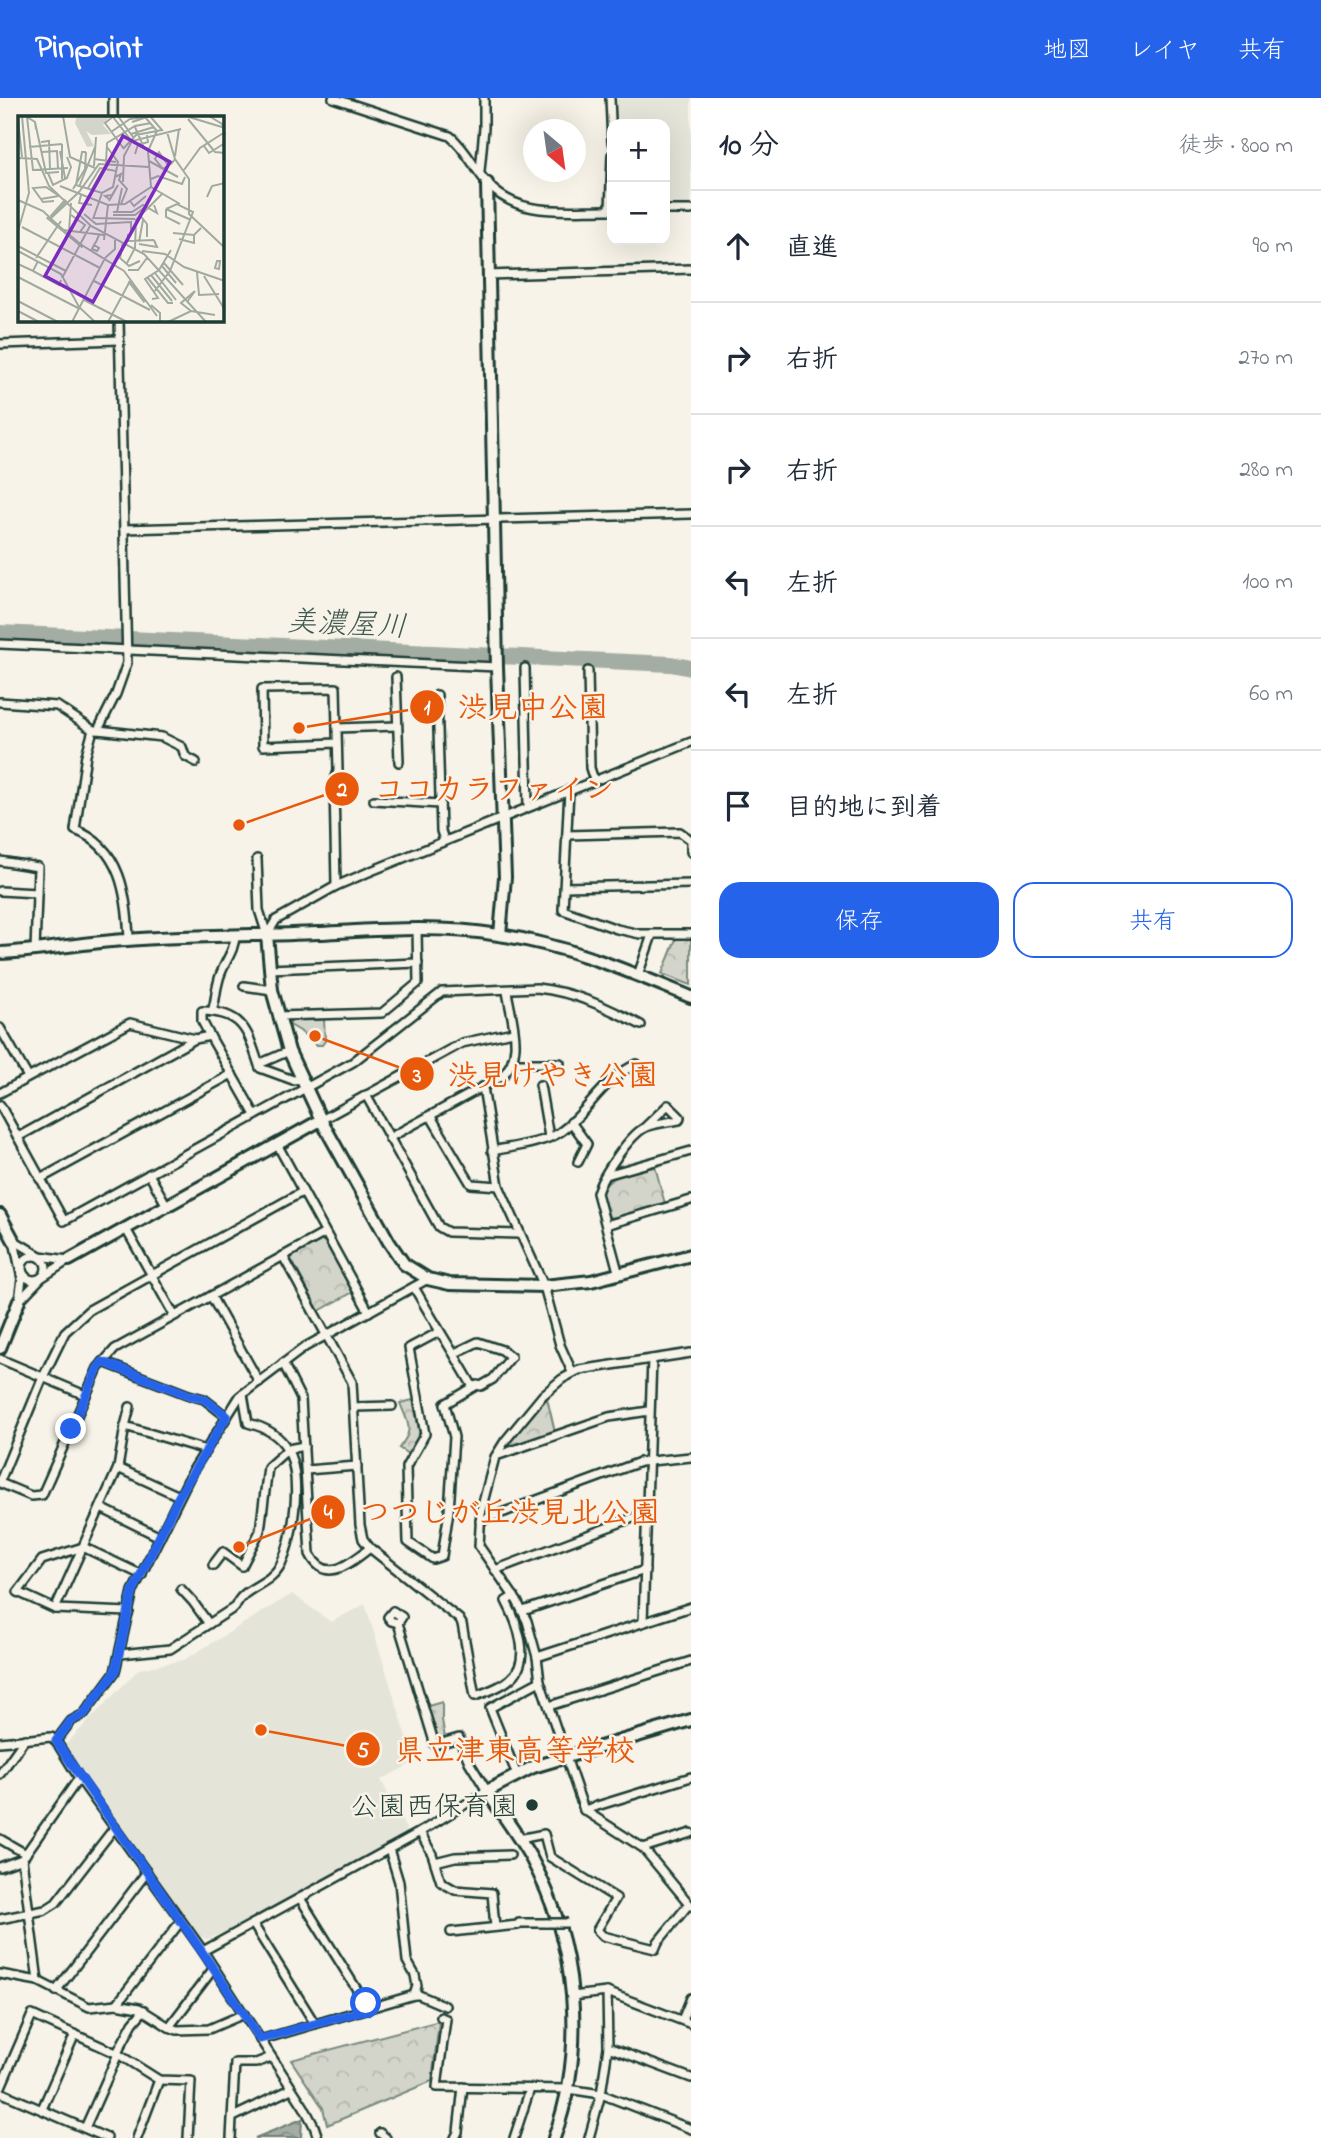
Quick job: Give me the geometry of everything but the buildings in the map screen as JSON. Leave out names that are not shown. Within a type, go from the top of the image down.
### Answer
[{"type":"street","points":[[113,98],[113,116]]},
{"type":"street","points":[[333,98],[450,136],[462,146],[487,183],[506,199],[524,208],[607,210]]},
{"type":"street","points":[[480,171],[484,98]]},
{"type":"street","points":[[610,98],[611,119]]},
{"type":"street","points":[[487,183],[496,645],[505,877],[500,935]]},
{"type":"street","points":[[670,210],[691,210]]},
{"type":"street","points":[[488,275],[691,268]]},
{"type":"street","points":[[119,322],[127,663],[116,694],[95,730],[86,755],[75,830],[92,838],[117,867],[127,905],[129,939]]},
{"type":"street","points":[[0,344],[119,341]]},
{"type":"street","points":[[124,529],[691,514]]},
{"type":"street","points":[[0,644],[497,667]]},
{"type":"street","points":[[525,668],[528,806]]},
{"type":"street","points":[[588,671],[590,768],[594,780]]},
{"type":"street","points":[[396,677],[398,762]]},
{"type":"street","points":[[336,886],[334,783],[338,771],[336,688],[262,689],[263,746],[337,743]]},
{"type":"street","points":[[437,695],[440,804],[444,840]]},
{"type":"street","points":[[0,702],[57,706],[95,730],[162,737],[182,747],[185,756],[196,762]]},
{"type":"street","points":[[337,728],[397,726]]},
{"type":"street","points":[[267,935],[276,920],[336,886],[691,742]]},
{"type":"street","points":[[569,790],[563,910],[617,929],[652,935],[691,934]]},
{"type":"street","points":[[374,800],[440,804]]},
{"type":"street","points":[[567,835],[680,832],[691,840],[691,852]]},
{"type":"street","points":[[257,859],[259,909],[267,935],[272,990],[289,1052],[321,1120],[404,1264],[428,1279],[450,1284],[544,1286],[591,1281],[691,1255]]},
{"type":"street","points":[[0,861],[38,867],[35,951]]},
{"type":"street","points":[[565,887],[691,884]]},
{"type":"street","points":[[0,891],[37,893]]},
{"type":"street","points":[[278,1016],[382,1013],[418,983],[417,930]]},
{"type":"street","points":[[0,953],[129,939],[235,934],[417,930],[500,935],[564,948],[691,997]]},
{"type":"street","points":[[212,1012],[217,999],[217,984],[235,947],[235,934]]},
{"type":"street","points":[[638,975],[652,935]]},
{"type":"street","points":[[269,969],[418,963]]},
{"type":"street","points":[[244,986],[272,990]]},
{"type":"street","points":[[0,1105],[64,1221],[255,1115],[304,1083],[362,1056],[442,992],[537,988],[570,993],[641,1025]]},
{"type":"street","points":[[389,1138],[501,1077],[512,1063],[516,1052],[507,991]]},
{"type":"street","points":[[255,1115],[202,1021],[202,1011],[231,1017],[243,1026],[252,1039],[260,1068],[304,1083]]},
{"type":"street","points":[[0,1093],[130,1023],[195,1039]]},
{"type":"street","points":[[0,1028],[27,1077]]},
{"type":"street","points":[[21,1270],[30,1280],[41,1278],[69,1260],[463,1043],[513,1032]]},
{"type":"street","points":[[18,1137],[195,1039],[210,1036]]},
{"type":"street","points":[[259,1064],[289,1052]]},
{"type":"street","points":[[512,1063],[560,1063]]},
{"type":"street","points":[[492,1151],[561,1132],[619,1072],[637,1064]]},
{"type":"street","points":[[40,1179],[232,1074]]},
{"type":"street","points":[[540,1084],[549,1137]]},
{"type":"street","points":[[483,1087],[499,1186],[544,1286],[560,1345],[572,1372]]},
{"type":"street","points":[[366,1095],[439,1227],[448,1232],[519,1234]]},
{"type":"street","points":[[619,1275],[597,1193],[616,1157],[644,1128],[668,1105],[680,1117],[679,1120],[644,1128]]},
{"type":"street","points":[[430,1115],[471,1184],[499,1186]]},
{"type":"street","points":[[571,1122],[586,1144],[578,1162]]},
{"type":"street","points":[[278,1146],[369,1312]]},
{"type":"street","points":[[606,1174],[691,1151]]},
{"type":"street","points":[[149,1174],[167,1206]]},
{"type":"street","points":[[302,1192],[89,1310],[65,1332],[43,1377],[0,1482],[31,1496],[42,1495],[85,1395],[103,1362],[115,1349],[325,1233]]},
{"type":"street","points":[[606,1225],[691,1200]]},
{"type":"street","points":[[0,1215],[15,1241],[21,1270],[19,1301],[0,1348]]},
{"type":"street","points":[[126,1229],[174,1315]]},
{"type":"street","points":[[15,1241],[40,1256],[47,1268],[19,1301]]},
{"type":"street","points":[[21,1270],[26,1258],[40,1256],[69,1260]]},
{"type":"street","points":[[283,1256],[351,1378],[360,1530],[370,1548],[459,1619],[475,1696],[489,1692],[512,1678],[518,1667],[523,1646],[506,1601],[514,1596]]},
{"type":"street","points":[[56,1741],[71,1721],[84,1714],[115,1672],[133,1591],[179,1496],[243,1394],[283,1363],[327,1335],[428,1279]]},
{"type":"street","points":[[414,1287],[473,1387]]},
{"type":"street","points":[[211,1296],[259,1382]]},
{"type":"street","points":[[439,1332],[408,1348],[425,1434],[406,1467],[408,1542],[433,1559],[442,1556],[449,1511],[454,1437],[444,1404],[493,1378],[510,1357],[502,1350],[478,1342],[455,1353]]},
{"type":"street","points":[[519,1839],[544,1834],[547,1859],[615,1898],[597,1930],[603,1936],[655,1950],[658,1942],[690,1905],[643,1848],[583,1810],[540,1681],[537,1657],[523,1611],[479,1546],[480,1521],[495,1457],[543,1395],[572,1372],[691,1353]]},
{"type":"street","points":[[0,1359],[85,1395]]},
{"type":"street","points":[[643,1622],[652,1359]]},
{"type":"street","points":[[103,1362],[204,1399],[227,1416]]},
{"type":"street","points":[[283,1363],[302,1399],[309,1548],[316,1563],[324,1569],[337,1569],[370,1548]]},
{"type":"street","points":[[120,1654],[170,1649],[235,1607],[240,1595],[270,1578],[280,1565],[294,1514],[295,1477],[288,1449],[269,1430],[248,1423],[243,1394]]},
{"type":"street","points":[[354,1407],[392,1406]]},
{"type":"street","points":[[55,1609],[118,1468],[130,1407]]},
{"type":"street","points":[[495,1457],[608,1417],[649,1411]]},
{"type":"street","points":[[125,1426],[206,1450]]},
{"type":"street","points":[[213,1565],[223,1552],[242,1566],[260,1531],[268,1467],[288,1449],[304,1446]]},
{"type":"street","points":[[480,1521],[640,1462],[691,1457]]},
{"type":"street","points":[[306,1469],[356,1466]]},
{"type":"street","points":[[118,1468],[179,1496]]},
{"type":"street","points":[[101,1508],[160,1537]]},
{"type":"street","points":[[495,1570],[646,1513]]},
{"type":"street","points":[[129,1612],[55,1609],[18,1592],[42,1560],[83,1547],[142,1574]]},
{"type":"street","points":[[523,1611],[645,1570]]},
{"type":"street","points":[[181,1589],[209,1624]]},
{"type":"street","points":[[537,1657],[691,1607]]},
{"type":"street","points":[[398,1623],[435,1745],[459,1738],[469,1762],[536,1869],[565,1949],[572,1996],[573,2038],[568,2089],[554,2138]]},
{"type":"street","points":[[549,1706],[691,1661]]},
{"type":"street","points":[[517,1775],[490,1708],[540,1681]]},
{"type":"street","points":[[203,1951],[533,1767],[691,1720]]},
{"type":"street","points":[[0,1742],[51,1737],[56,1741],[79,1778],[203,1951],[314,2126],[318,2138]]},
{"type":"street","points":[[0,1774],[25,1739]]},
{"type":"street","points":[[583,1810],[691,1777]]},
{"type":"street","points":[[0,1867],[24,1857],[79,1778]]},
{"type":"street","points":[[0,1919],[45,1909],[56,1903],[115,1827]]},
{"type":"street","points":[[420,1832],[435,1862],[441,1882],[455,1890],[492,1893],[495,1927]]},
{"type":"street","points":[[643,1848],[691,1833]]},
{"type":"street","points":[[0,1839],[24,1857],[38,1981]]},
{"type":"street","points":[[389,1849],[404,1910],[403,1937],[407,1961],[415,1975],[417,1986],[414,1995]]},
{"type":"street","points":[[435,1862],[455,1857],[510,1856]]},
{"type":"street","points":[[57,1991],[147,1872]]},
{"type":"street","points":[[300,1898],[369,2009]]},
{"type":"street","points":[[117,2004],[181,1920]]},
{"type":"street","points":[[451,1932],[519,1923],[557,1923]]},
{"type":"street","points":[[253,1924],[315,2024]]},
{"type":"street","points":[[169,2027],[214,1968]]},
{"type":"street","points":[[0,1974],[38,1981],[89,2007],[117,2004],[144,2010],[177,2030],[209,2029],[244,2014]]},
{"type":"street","points":[[572,1996],[607,1992],[691,2024]]},
{"type":"street","points":[[589,2138],[601,2094],[607,2046],[607,1992]]},
{"type":"street","points":[[260,2039],[414,1995],[444,2006]]},
{"type":"street","points":[[682,2021],[691,1998]]},
{"type":"street","points":[[85,2129],[117,2054],[133,2023],[144,2010]]},
{"type":"street","points":[[107,2138],[0,2091],[32,2015],[117,2054],[159,2080],[191,2081],[188,2138]]},
{"type":"street","points":[[441,2017],[446,2019],[437,2087],[568,2089],[601,2094],[691,2129]]},
{"type":"street","points":[[42,2109],[75,2034]]},
{"type":"street","points":[[607,2046],[691,2078]]},
{"type":"street","points":[[232,2138],[235,2063],[256,2063],[271,2057]]},
{"type":"street","points":[[137,2138],[159,2080]]},
{"type":"street","points":[[455,2138],[463,2087]]},
{"type":"street","points":[[233,2118],[291,2089]]},
{"type":"street","points":[[514,2138],[530,2089]]},
{"type":"shaded area","points":[[617,98],[691,98],[691,205],[670,205],[670,119],[617,119]]},
{"type":"shaded area","points":[[292,1594],[331,1622],[365,1604],[408,1741],[409,1765],[381,1780],[408,1833],[232,1930],[207,1939],[196,1935],[83,1775],[65,1745],[139,1669],[184,1660]]},
{"type":"green space","points":[[691,938],[691,985],[662,974],[676,939]]},
{"type":"green space","points":[[324,1019],[325,1041],[322,1045],[316,1045],[288,1024],[294,1020]]},
{"type":"green space","points":[[655,1166],[665,1204],[615,1218],[609,1217],[601,1193],[605,1186],[616,1177]]},
{"type":"green space","points":[[321,1240],[326,1243],[353,1292],[319,1311],[291,1259]]},
{"type":"green space","points":[[547,1398],[555,1432],[510,1449],[507,1445],[512,1438]]},
{"type":"green space","points":[[413,1400],[420,1435],[408,1454],[399,1448],[408,1431],[400,1403]]},
{"type":"green space","points":[[442,1702],[443,1739],[436,1736],[428,1706]]},
{"type":"green space","points":[[439,2021],[432,2081],[327,2125],[323,2108],[291,2060]]},
{"type":"water","points":[[302,2119],[301,2138],[255,2138]]},
{"type":"waterway","name":"美濃屋川","points":[[0,633],[671,664],[691,668]]},
{"type":"place","name":"渋見中公園","points":[[299,728]]},
{"type":"place","name":"ココカラファイン","points":[[239,825]]},
{"type":"place","name":"渋見けやき公園","points":[[315,1036]]},
{"type":"place","name":"つつじが丘渋見北公園","points":[[239,1547]]},
{"type":"place","name":"県立津東高等学校","points":[[261,1730]]},
{"type":"place","name":"公園西保育園","points":[[532,1805]]},
{"type":"route","points":[[71,1429],[103,1362],[204,1399],[227,1416],[179,1496],[133,1591],[115,1672],[84,1714],[71,1721],[56,1741],[79,1778],[203,1951],[260,2039],[369,2009],[366,2003]]}]
